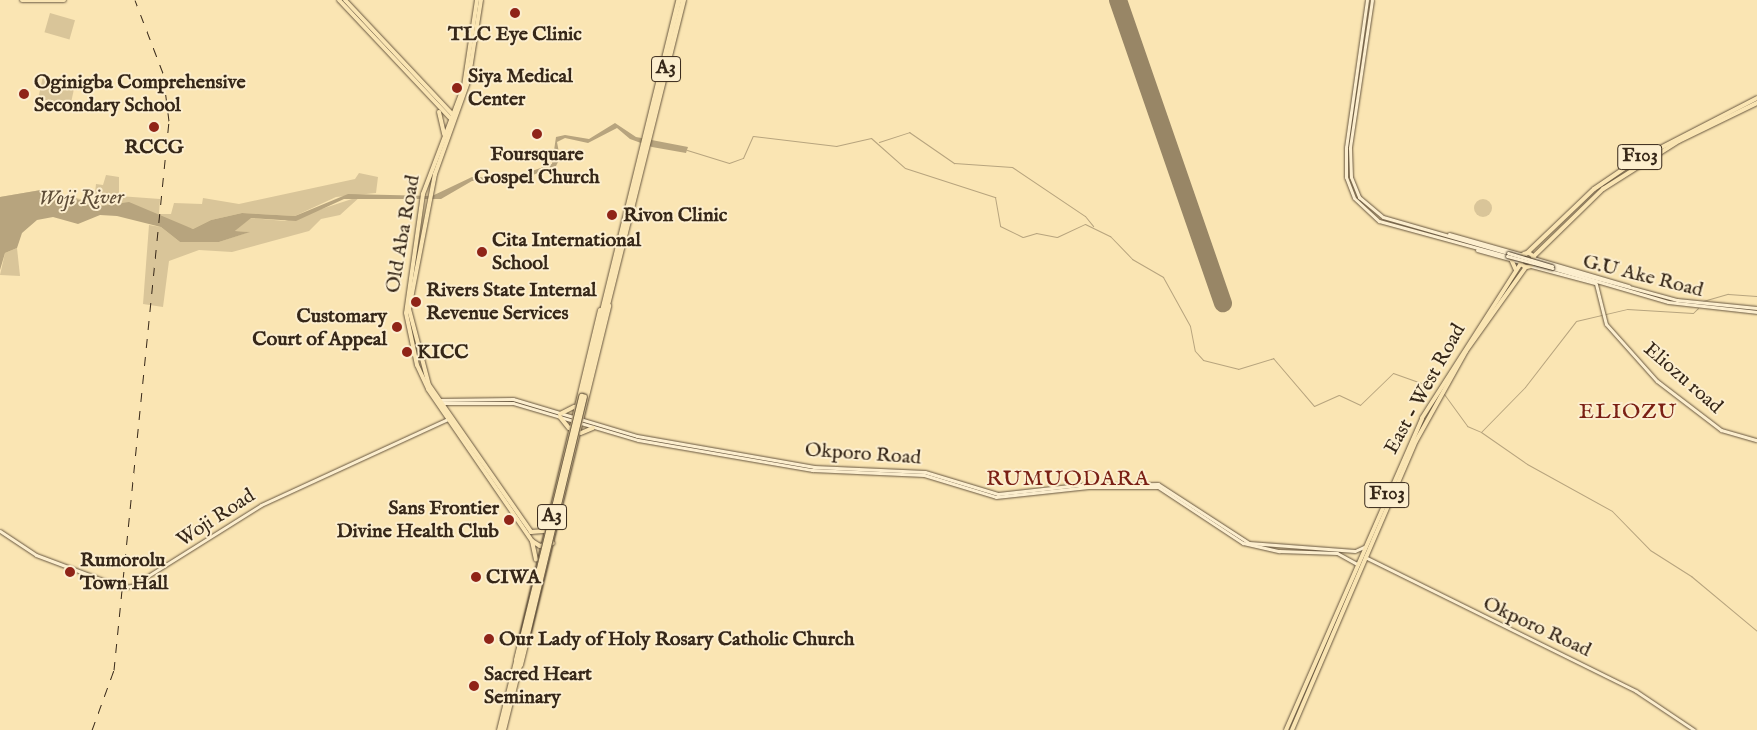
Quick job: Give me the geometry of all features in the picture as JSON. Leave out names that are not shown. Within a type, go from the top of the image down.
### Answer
[{"type":"highway","name":"A3","points":[[647,138],[678,0]]},
{"type":"highway","name":"A3","points":[[503,730],[607,294],[683,0]]},
{"type":"highway","name":"A3","points":[[583,397],[609,300],[644,148]]},
{"type":"highway","name":"A3","points":[[499,730],[524,638]]},
{"type":"main road","points":[[22,0],[64,0]]},
{"type":"main road","points":[[339,0],[441,109],[453,118]]},
{"type":"main road","points":[[345,0],[441,109],[444,136]]},
{"type":"main road","name":"Old Aba Road","points":[[438,402],[422,370],[409,310],[428,205],[455,108],[465,81],[477,0]]},
{"type":"main road","name":"Old Aba Road","points":[[481,0],[468,82],[444,136],[422,194],[406,307],[418,371],[532,540],[540,546]]},
{"type":"main road","points":[[1367,0],[1346,139],[1348,184],[1358,204],[1373,218],[1508,254],[1640,293]]},
{"type":"main road","points":[[1372,0],[1353,125],[1351,177],[1359,197],[1372,211],[1529,266],[1596,284],[1701,305],[1757,308]]},
{"type":"main road","name":"F103","points":[[1521,262],[1524,254],[1594,189],[1634,161],[1757,98]]},
{"type":"main road","name":"F103","points":[[1529,266],[1533,257],[1603,188],[1679,141],[1757,104]]},
{"type":"main road","points":[[441,109],[455,108]]},
{"type":"main road","points":[[1432,233],[1524,254],[1640,293]]},
{"type":"main road","points":[[1511,259],[1516,270]]},
{"type":"main road","name":"East - West Road","points":[[1286,730],[1364,547],[1422,418],[1521,262]]},
{"type":"main road","name":"East - West Road","points":[[1292,730],[1365,557],[1438,398],[1529,266]]},
{"type":"main road","name":"Eliozu road","points":[[1596,284],[1603,319],[1663,386],[1721,430],[1757,440]]},
{"type":"main road","name":"G.U Ake Road","points":[[1640,293],[1700,308],[1757,312]]},
{"type":"main road","points":[[516,662],[540,546],[568,434],[607,294]]},
{"type":"main road","points":[[516,677],[553,543],[578,442],[609,300]]},
{"type":"main road","name":"Okporo Road","points":[[438,402],[513,399],[593,428],[806,469],[924,475],[1017,498],[1088,487],[1158,487],[1243,544],[1346,556],[1357,564]]},
{"type":"main road","points":[[568,434],[569,423],[560,415],[576,405]]},
{"type":"main road","name":"Old Aba Road","points":[[449,418],[531,532],[544,531]]},
{"type":"main road","name":"Woji Road","points":[[0,531],[36,555],[121,587],[132,586],[261,505],[449,418]]},
{"type":"main road","name":"Okporo Road","points":[[582,423],[631,435],[800,465],[925,472],[967,487],[1015,495],[1078,485],[1158,484],[1249,543],[1349,550],[1364,547]]},
{"type":"main road","points":[[578,442],[583,430],[593,428]]},
{"type":"main road","points":[[548,518],[553,508],[560,513]]},
{"type":"main road","points":[[532,540],[537,562]]},
{"type":"main road","points":[[540,546],[553,543]]},
{"type":"main road","points":[[1346,556],[1349,550]]},
{"type":"main road","name":"Okporo Road","points":[[1365,557],[1642,694],[1694,730]]},
{"type":"shaded area","points":[[50,13],[75,20],[69,39],[44,32]]},
{"type":"shaded area","points":[[43,76],[75,83],[70,105],[38,98]]},
{"type":"shaded area","points":[[615,123],[636,137],[688,147],[686,153],[652,147],[630,139],[617,128],[588,143],[565,138],[557,142],[560,158],[556,166],[525,178],[472,181],[441,199],[344,199],[296,221],[251,218],[235,231],[250,232],[219,242],[180,242],[161,227],[117,216],[100,215],[78,224],[53,217],[37,220],[22,233],[17,248],[5,253],[0,270],[0,197],[41,190],[102,206],[129,202],[193,229],[211,220],[242,213],[295,216],[348,194],[432,196],[472,177],[512,178],[552,164],[556,137],[565,135],[589,139]]},
{"type":"shaded area","points":[[359,173],[378,177],[376,193],[336,197],[295,216],[242,213],[211,220],[193,229],[119,208],[25,205],[0,197],[41,190],[85,200],[87,192],[95,193],[96,184],[103,185],[106,175],[119,177],[119,196],[160,199],[159,214],[171,214],[174,203],[202,204],[203,198],[239,204],[355,179]]},
{"type":"shaded area","points":[[361,196],[340,215],[321,219],[309,231],[232,252],[199,250],[169,261],[163,307],[143,304],[149,225],[161,227],[180,242],[219,242],[249,232],[235,231],[250,218],[285,221]]},
{"type":"shaded area","points":[[1483,199],[1491,204],[1492,208],[1487,216],[1483,217],[1475,212],[1474,208],[1479,200]]},
{"type":"shaded area","points":[[17,248],[20,276],[0,275],[5,253]]},
{"type":"waterway","points":[[879,142],[909,132],[954,163],[1012,167],[1085,216],[1093,226]]},
{"type":"waterway","points":[[687,150],[729,163],[743,158],[753,136],[836,146],[871,138],[905,168],[995,197],[1000,226],[1023,237],[1036,233],[1057,237],[1085,224],[1110,236],[1132,259],[1163,277],[1190,326],[1195,351],[1203,360],[1238,369],[1273,358],[1314,406],[1339,395],[1360,405],[1393,373],[1432,387]]},
{"type":"waterway","points":[[1703,301],[1728,294],[1757,296]]},
{"type":"waterway","points":[[1444,394],[1467,426],[1481,432],[1525,387],[1576,321],[1627,309],[1693,313],[1698,308]]},
{"type":"waterway","points":[[1481,432],[1527,464],[1612,511],[1650,550],[1691,576],[1757,631]]},
{"type":"runway","points":[[1118,0],[1223,303]]},
{"type":"railway","points":[[92,730],[114,670],[169,121],[163,73],[135,0]]},
{"type":"place","name":"TLC Eye Clinic","points":[[515,13]]},
{"type":"place","name":"Siya Medical Center","points":[[457,88]]},
{"type":"place","name":"Oginigba Comprehensive Secondary School","points":[[24,94]]},
{"type":"place","name":"RCCG","points":[[154,127]]},
{"type":"place","name":"Foursquare Gospel Church","points":[[537,134]]},
{"type":"place","name":"Rivon Clinic","points":[[612,215]]},
{"type":"place","name":"Cita International School","points":[[482,252]]},
{"type":"place","name":"Rivers State Internal Revenue Services","points":[[416,302]]},
{"type":"place","name":"Customary Court of Appeal","points":[[397,327]]},
{"type":"place","name":"KICC","points":[[407,352]]},
{"type":"place","name":"Sans Frontier Divine Health Club","points":[[509,520]]},
{"type":"place","name":"Rumorolu Town Hall","points":[[70,572]]},
{"type":"place","name":"CIWA","points":[[476,577]]},
{"type":"place","name":"Our Lady of Holy Rosary Catholic Church","points":[[489,639]]},
{"type":"place","name":"Sacred Heart Seminary","points":[[474,686]]},
{"type":"district","name":"ELIOZU","points":[[1628,413]]},
{"type":"district","name":"RUMUODARA","points":[[1068,480]]},
{"type":"water label","name":"Woji River","points":[[81,199]]}]
